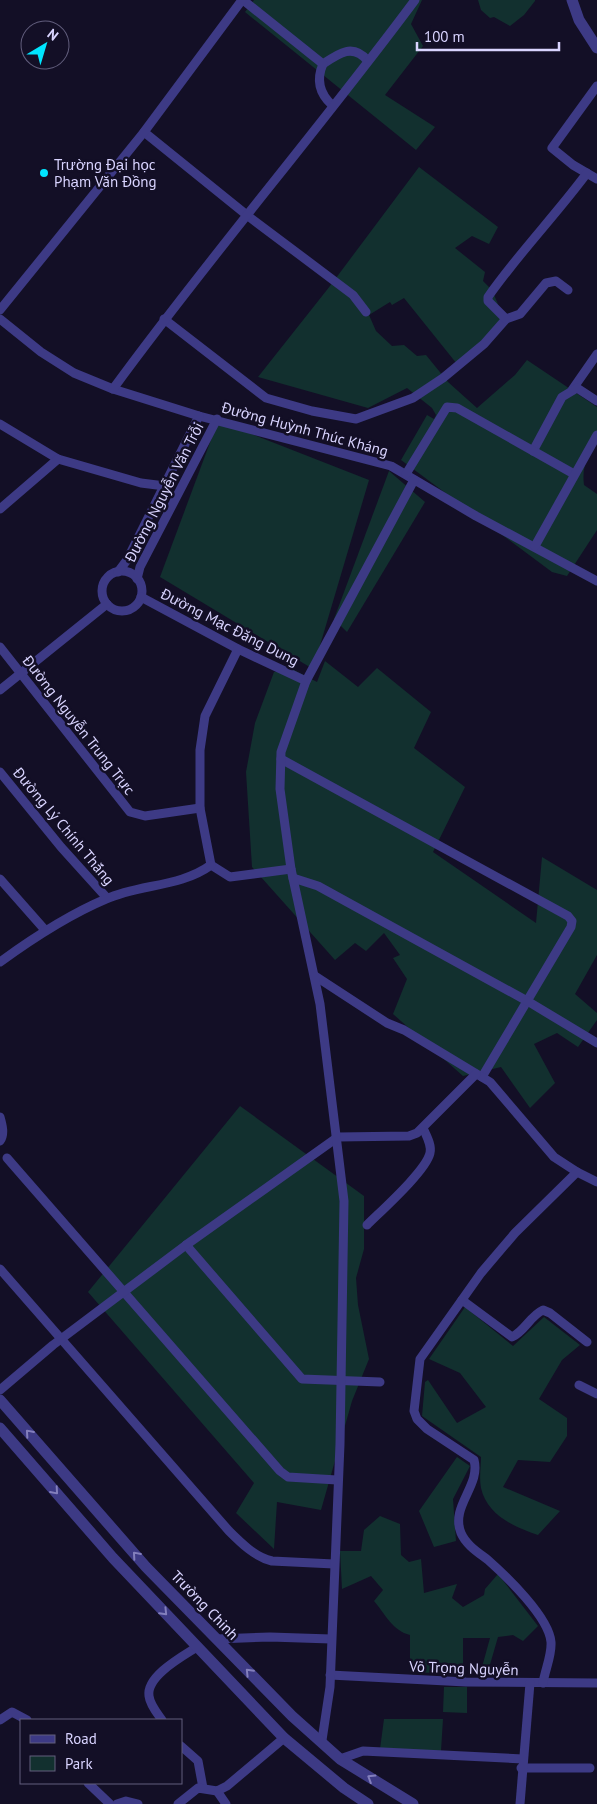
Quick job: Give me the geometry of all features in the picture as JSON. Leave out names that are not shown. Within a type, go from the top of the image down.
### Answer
[{"type":"street","points":[[0,310],[144,132],[243,0],[323,64]]},
{"type":"street","points":[[113,389],[164,320],[248,216],[415,0]]},
{"type":"street","points":[[572,0],[579,20],[597,48]]},
{"type":"street","points":[[332,105],[326,99],[319,86],[319,73],[323,64],[340,52],[348,50],[363,54],[368,61]]},
{"type":"street","points":[[597,86],[552,148],[597,179]]},
{"type":"street","points":[[144,132],[248,216],[353,295],[366,312]]},
{"type":"street","points":[[506,319],[488,301],[488,298],[507,270],[543,230],[587,173]]},
{"type":"street","points":[[164,320],[266,398],[312,411],[356,419],[413,398],[459,366],[484,344],[506,319],[520,314],[549,280],[556,281],[568,290]]},
{"type":"street","name":"Đường Huỳnh Thúc Kháng","points":[[0,320],[41,352],[74,373],[113,389],[200,416],[391,466],[597,581]]},
{"type":"street","points":[[533,451],[562,398],[572,390],[597,354]]},
{"type":"street","points":[[572,390],[576,388],[597,401]]},
{"type":"street","points":[[308,1758],[322,1740],[328,1710],[337,1480],[344,1201],[338,1137],[315,976],[292,874],[280,790],[281,752],[306,681],[410,477],[448,407],[456,408],[574,474]]},
{"type":"street","name":"Đường Nguyễn Văn Trỗi","points":[[118,572],[127,560],[200,416]]},
{"type":"street","name":"Đường Nguyễn Văn Trỗi","points":[[138,579],[140,567],[217,419]]},
{"type":"street","points":[[0,424],[58,459],[141,483],[165,486]]},
{"type":"street","points":[[534,546],[597,435]]},
{"type":"street","points":[[0,509],[58,459]]},
{"type":"street","points":[[118,572],[130,573],[138,579],[142,590],[141,597],[130,609],[122,611],[114,609],[107,604],[103,597],[104,582],[109,577],[118,572]]},
{"type":"street","name":"Đường Mạc Đăng Dung","points":[[141,597],[238,649],[306,681]]},
{"type":"street","points":[[0,690],[107,604]]},
{"type":"street","name":"Đường Nguyễn Trung Trực","points":[[0,647],[130,812],[145,816],[200,808]]},
{"type":"street","points":[[238,649],[205,716],[200,750],[200,808],[212,865],[230,877],[292,874],[318,886],[529,1002],[597,1042]]},
{"type":"street","points":[[0,1390],[62,1339],[186,1245],[338,1137],[409,1136],[423,1128],[479,1075],[529,1002],[571,927],[572,921],[568,916],[281,759]]},
{"type":"street","name":"Đường Lý Chính Thắng","points":[[0,772],[61,847],[107,898]]},
{"type":"street","points":[[0,962],[45,930],[107,898],[196,875],[212,865]]},
{"type":"street","points":[[0,879],[45,930]]},
{"type":"street","points":[[315,976],[387,1023],[404,1030],[490,1082],[554,1157],[597,1182]]},
{"type":"street","points":[[0,1117],[2,1125],[2,1138],[0,1141]]},
{"type":"street","points":[[367,1226],[423,1167],[431,1148],[423,1128]]},
{"type":"street","points":[[7,1158],[280,1471],[288,1476],[337,1480]]},
{"type":"street","points":[[543,1683],[551,1641],[546,1628],[516,1586],[467,1542],[461,1533],[458,1518],[462,1501],[474,1476],[474,1460],[427,1429],[417,1419],[414,1411],[420,1359],[481,1273],[515,1233],[578,1172]]},
{"type":"street","points":[[186,1245],[302,1379],[340,1382],[380,1382]]},
{"type":"street","points":[[0,1269],[229,1531],[247,1548],[264,1559],[272,1561],[334,1564]]},
{"type":"street","points":[[462,1300],[512,1337],[519,1334],[536,1313],[543,1310],[550,1313],[587,1342]]},
{"type":"street","points":[[579,1384],[597,1394]]},
{"type":"street","name":"Trường Chinh","points":[[0,1400],[146,1567],[292,1716],[322,1740],[340,1759],[413,1804]]},
{"type":"street","points":[[0,1428],[113,1558],[284,1738],[344,1788],[368,1804]]},
{"type":"street","points":[[217,1639],[270,1637],[331,1639]]},
{"type":"street","points":[[161,1719],[149,1698],[150,1686],[167,1667],[197,1646]]},
{"type":"street","name":"Võ Trọng Nguyễn","points":[[330,1675],[530,1683],[597,1683]]},
{"type":"street","points":[[520,1804],[530,1683]]},
{"type":"street","points":[[0,1720],[12,1712],[24,1719]]},
{"type":"street","points":[[217,1791],[238,1778],[284,1738]]},
{"type":"street","points":[[182,1747],[198,1761],[203,1788]]},
{"type":"street","points":[[340,1759],[363,1751],[590,1768]]},
{"type":"street","points":[[89,1784],[110,1804]]},
{"type":"street","points":[[178,1804],[194,1790],[203,1788],[217,1791],[226,1804]]},
{"type":"street","points":[[117,1804],[126,1801],[138,1804]]},
{"type":"green space","points":[[254,0],[422,0],[411,24],[423,46],[385,95],[435,127],[416,150],[245,12]]},
{"type":"green space","points":[[478,0],[535,1],[524,15],[510,26],[494,17],[490,18],[481,10]]},
{"type":"green space","points":[[419,167],[498,227],[489,244],[472,236],[455,248],[485,272],[483,281],[492,290],[505,321],[457,364],[404,298],[392,305],[390,302],[369,315],[376,331],[392,346],[404,345],[417,356],[426,355],[448,382],[477,408],[515,375],[527,360],[597,407],[597,435],[585,464],[583,477],[584,485],[597,494],[597,530],[567,576],[552,572],[401,460],[427,415],[434,419],[436,415],[432,408],[407,388],[368,408],[258,377],[330,286]]},
{"type":"green space","points":[[218,421],[369,480],[313,669],[160,577]]},
{"type":"green space","points":[[389,471],[425,502],[347,632],[334,619]]},
{"type":"green space","points":[[325,661],[358,687],[377,668],[431,712],[414,748],[465,787],[433,852],[536,923],[542,857],[597,890],[597,955],[575,994],[597,1013],[597,1020],[578,1047],[557,1033],[534,1044],[555,1083],[530,1108],[501,1067],[463,1076],[393,1014],[407,979],[393,958],[400,955],[384,933],[366,951],[355,943],[335,960],[252,867],[246,772],[255,723],[274,672],[294,670],[317,682]]},
{"type":"green space","points":[[240,1106],[364,1196],[364,1249],[356,1278],[358,1305],[369,1359],[352,1401],[321,1510],[277,1502],[274,1549],[236,1513],[254,1483],[88,1292]]},
{"type":"green space","points":[[465,1307],[513,1346],[544,1317],[580,1345],[562,1360],[539,1399],[567,1418],[567,1436],[550,1462],[518,1460],[503,1487],[560,1511],[538,1535],[511,1524],[495,1513],[489,1506],[481,1488],[481,1457],[422,1416],[425,1382],[428,1380],[457,1423],[486,1407],[460,1373],[429,1359]]},
{"type":"green space","points":[[457,1457],[470,1466],[453,1499],[456,1541],[434,1547],[419,1511]]},
{"type":"green space","points":[[380,1516],[400,1524],[401,1555],[409,1562],[421,1559],[424,1593],[457,1584],[452,1598],[463,1607],[484,1595],[485,1589],[498,1574],[538,1626],[523,1641],[513,1635],[498,1637],[489,1668],[482,1667],[490,1638],[463,1638],[463,1674],[410,1672],[410,1635],[394,1626],[374,1601],[383,1590],[371,1576],[342,1589],[340,1551],[361,1551],[364,1530]]},
{"type":"green space","points":[[444,1687],[467,1687],[467,1713],[443,1712]]},
{"type":"green space","points":[[384,1719],[443,1719],[441,1751],[380,1749]]},
{"type":"place","name":"Trường Đại học Phạm Văn Đồng","points":[[44,173]]}]
